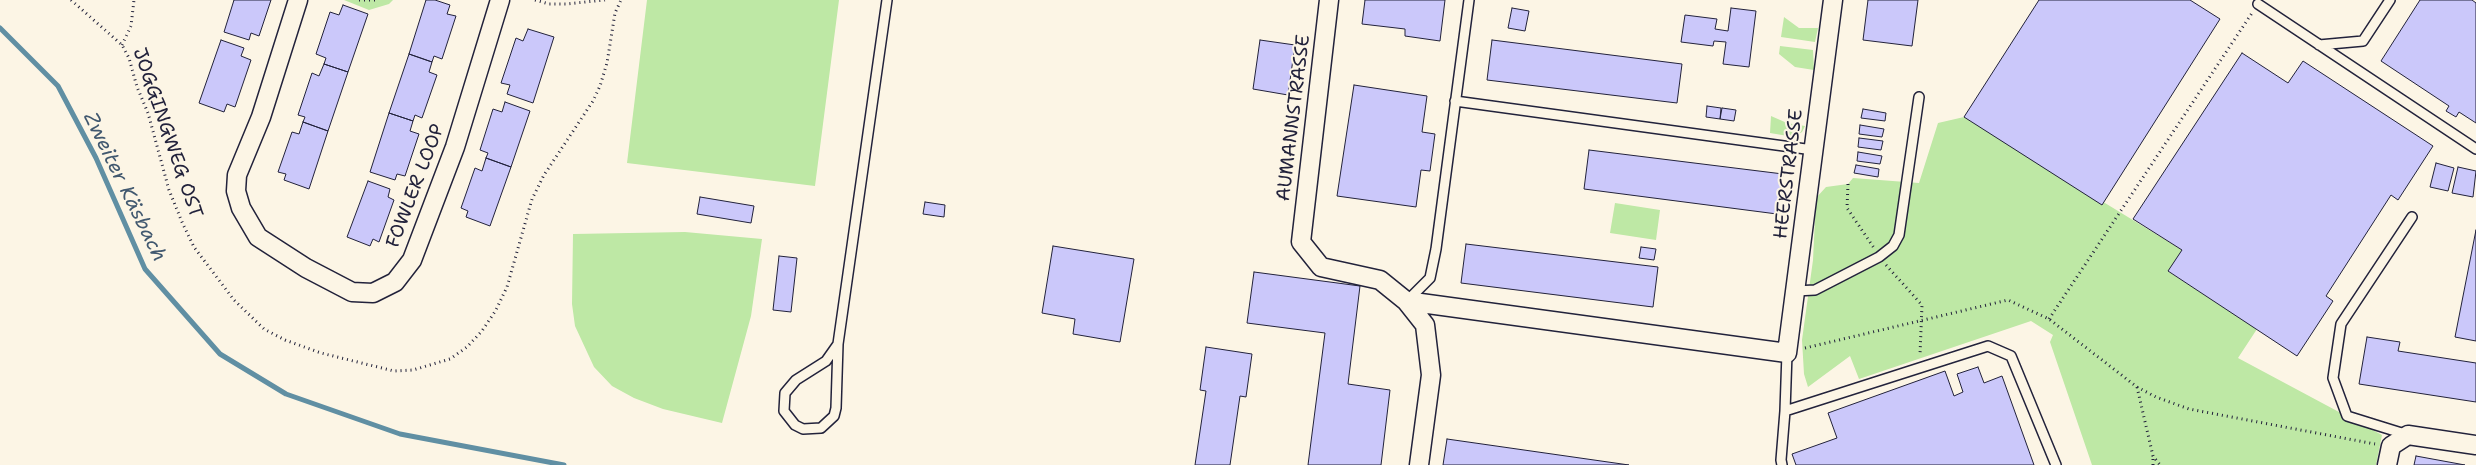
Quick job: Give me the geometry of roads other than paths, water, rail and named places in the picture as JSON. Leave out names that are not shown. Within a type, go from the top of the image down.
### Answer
[{"type":"street","name":"FOWLER LOOP","points":[[298,0],[261,117],[237,175],[236,190],[240,208],[258,237],[306,268],[352,292],[373,292],[395,282],[412,260],[455,147],[500,0]]},
{"type":"street","name":"AUMANNSTRASSE","points":[[1329,0],[1300,242],[1321,267],[1380,280],[1406,301]]},
{"type":"street","name":"HEERSTRASSE","points":[[1787,353],[1833,0]]},
{"type":"street","points":[[1406,301],[1787,353]]},
{"type":"street","points":[[1406,301],[1425,325],[1431,375],[1419,465]]},
{"type":"street","points":[[2387,465],[2391,446],[2408,435],[2476,445]]},
{"type":"lane","points":[[838,344],[826,361],[796,380],[784,393],[784,411],[795,425],[803,429],[821,428],[834,416],[836,408],[838,344],[887,0]]},
{"type":"lane","points":[[1406,301],[1430,278],[1436,249],[1469,0]]},
{"type":"lane","points":[[2319,45],[2363,41],[2390,0]]},
{"type":"lane","points":[[2258,4],[2476,149]]},
{"type":"lane","points":[[1795,291],[1815,290],[1879,257],[1893,246],[1899,235],[1919,97]]},
{"type":"lane","points":[[1455,101],[1813,150]]},
{"type":"lane","points":[[2408,435],[2347,416],[2333,378],[2341,324],[2412,217]]},
{"type":"lane","points":[[1785,411],[1988,346],[2012,356],[2056,465]]},
{"type":"lane","points":[[1782,465],[1780,460],[1785,411],[1787,353]]},
{"type":"waterway","name":"Zweiter Käsbach","points":[[0,28],[58,86],[96,158],[145,269],[220,354],[286,394],[400,434],[564,465]]}]
